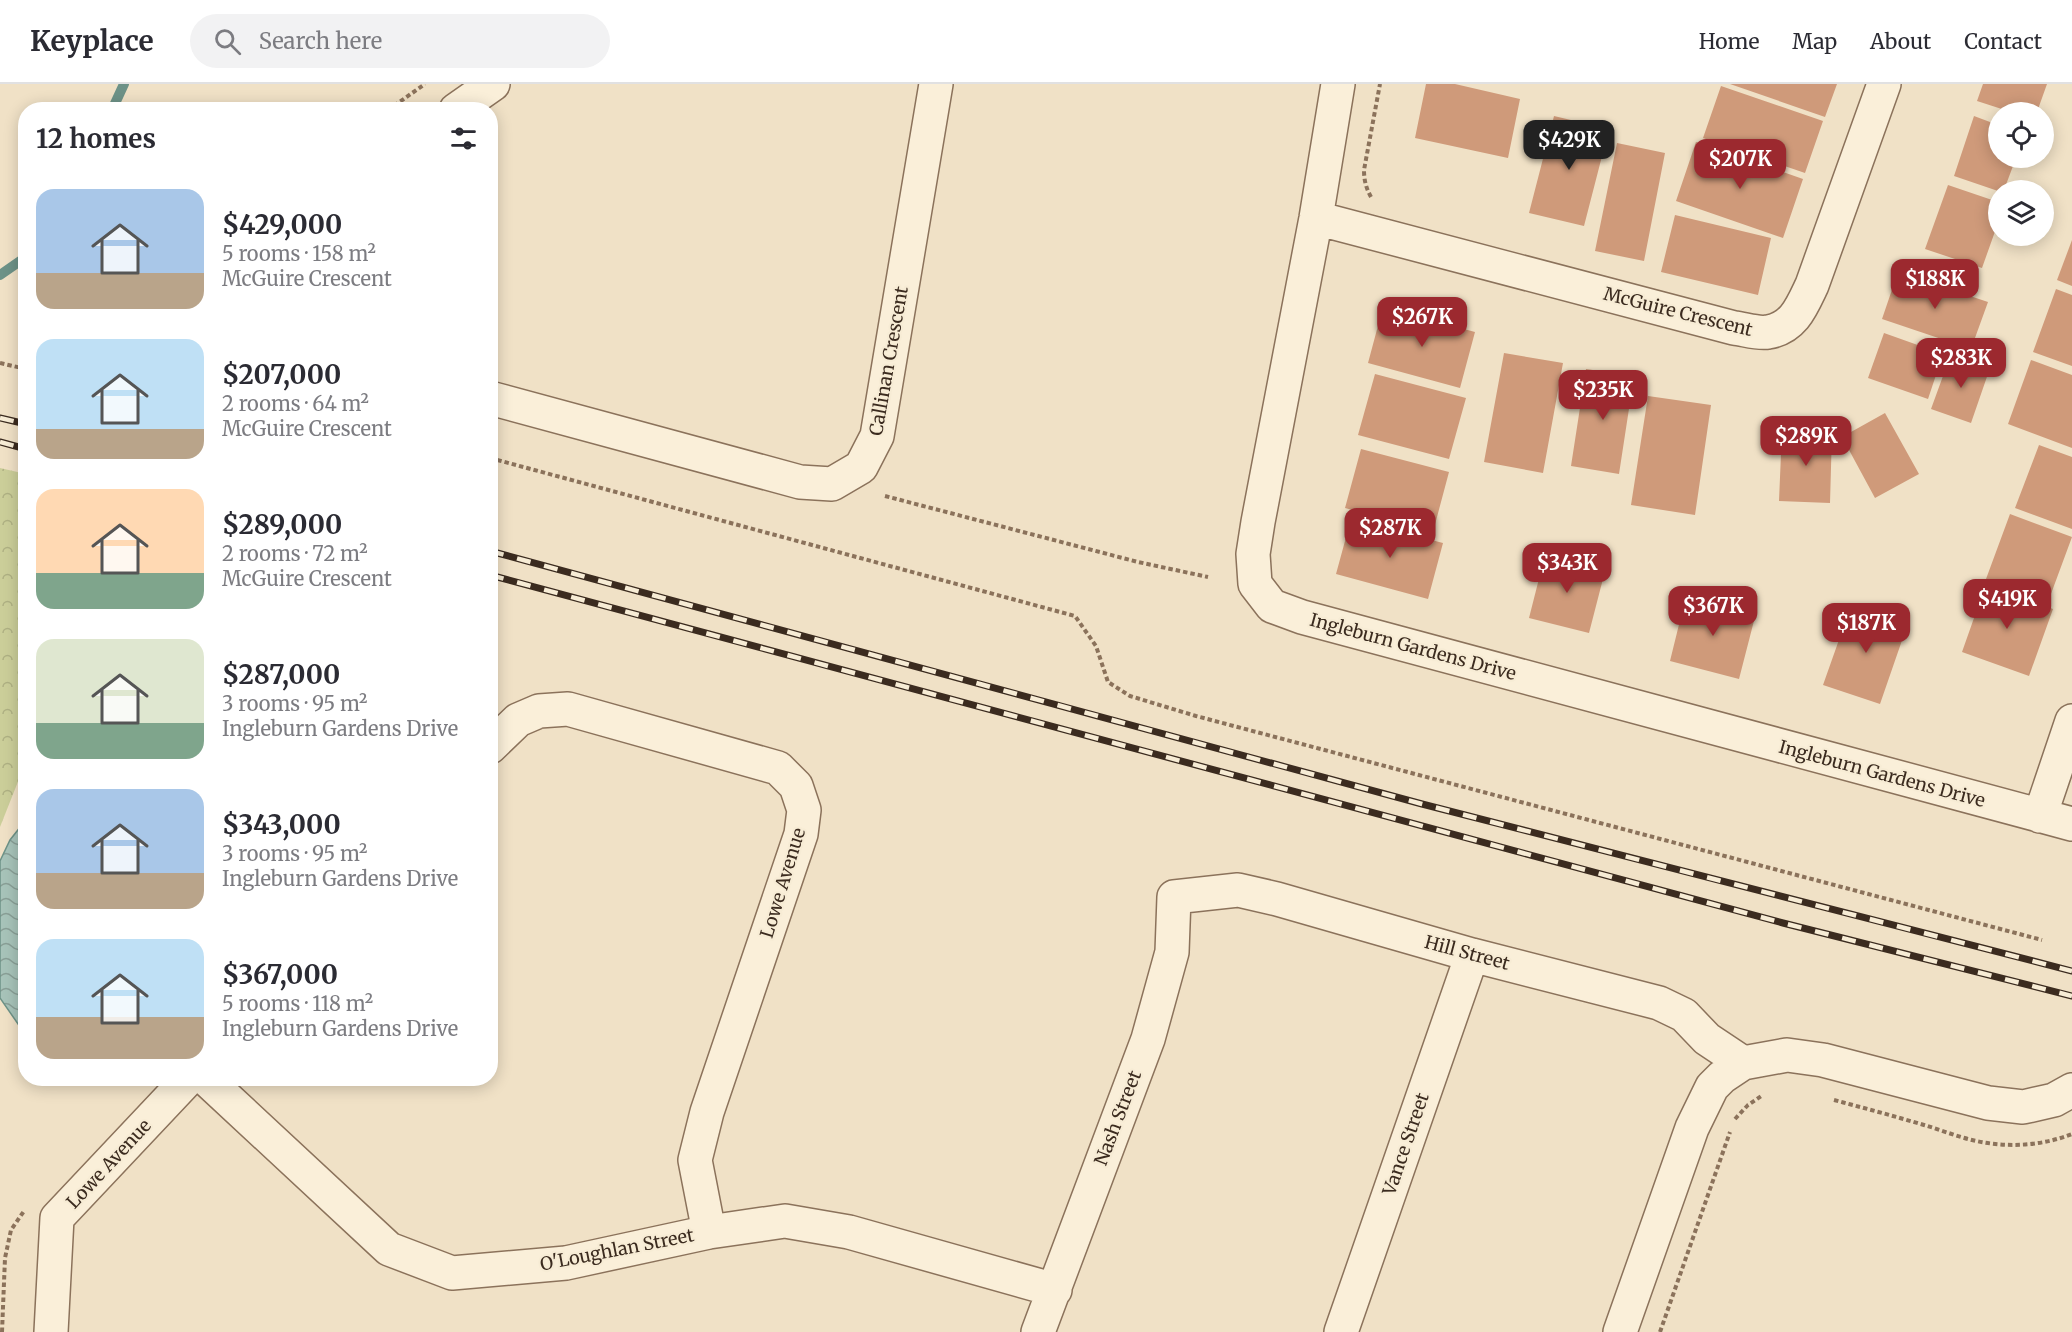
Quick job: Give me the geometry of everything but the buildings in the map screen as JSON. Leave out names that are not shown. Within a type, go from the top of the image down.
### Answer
[{"type":"street","points":[[467,102],[493,84]]},
{"type":"street","name":"Callinan Crescent","points":[[498,400],[800,483],[832,484],[861,467],[877,436],[936,84]]},
{"type":"street","name":"Ingleburn Gardens Drive","points":[[1338,84],[1316,218],[1258,522],[1254,554],[1255,584],[1272,606],[1313,620],[2072,824]]},
{"type":"street","name":"McGuire Crescent","points":[[1316,218],[1734,328],[1766,333],[1786,326],[1800,312],[1812,285],[1884,84]]},
{"type":"street","name":"Lowe Avenue","points":[[498,739],[518,720],[539,711],[568,709],[778,768],[796,786],[804,810],[801,834],[707,1112],[695,1160],[709,1232]]},
{"type":"street","points":[[2040,816],[2072,721]]},
{"type":"street","name":"Hill Street","points":[[1174,897],[1238,890],[1472,955],[1659,1003],[1684,1015],[1707,1039],[1743,1063]]},
{"type":"street","name":"Nash Street","points":[[1038,1332],[1148,1039],[1172,952],[1174,897]]},
{"type":"street","name":"Vance Street","points":[[1341,1332],[1472,955]]},
{"type":"street","points":[[1620,1332],[1692,1128],[1712,1087],[1743,1063],[1787,1055],[1823,1060],[1988,1103],[2023,1107],[2054,1100],[2072,1090]]},
{"type":"street","name":"Lowe Avenue","points":[[51,1332],[57,1218],[181,1086]]},
{"type":"street","name":"O'Loughlan Street","points":[[214,1086],[389,1248],[452,1273],[566,1263],[709,1232],[784,1221],[849,1232],[1055,1290]]},
{"type":"path","points":[[399,102],[425,84]]},
{"type":"path","points":[[1372,198],[1367,190],[1364,170],[1380,84]]},
{"type":"path","points":[[0,363],[18,367]]},
{"type":"path","points":[[498,460],[1075,616],[1096,646],[1108,682],[1130,696],[1196,716],[2042,940]]},
{"type":"path","points":[[885,496],[1138,562],[1208,577]]},
{"type":"path","points":[[1660,1332],[1734,1121],[1748,1104],[1764,1094]]},
{"type":"path","points":[[1833,1100],[1940,1129],[1966,1139],[1988,1143],[2033,1144],[2055,1141],[2072,1134]]},
{"type":"green space","points":[[0,468],[18,472],[18,782],[0,827]]},
{"type":"water","points":[[18,830],[18,1024],[0,998],[0,861],[10,840]]},
{"type":"waterway","points":[[116,102],[124,84]]},
{"type":"waterway","points":[[0,275],[18,263]]},
{"type":"railway","points":[[0,418],[18,422]]},
{"type":"railway","points":[[0,442],[18,447]]},
{"type":"railway","points":[[498,553],[1422,804],[2072,971]]},
{"type":"railway","points":[[498,577],[1783,923],[2072,996]]}]
